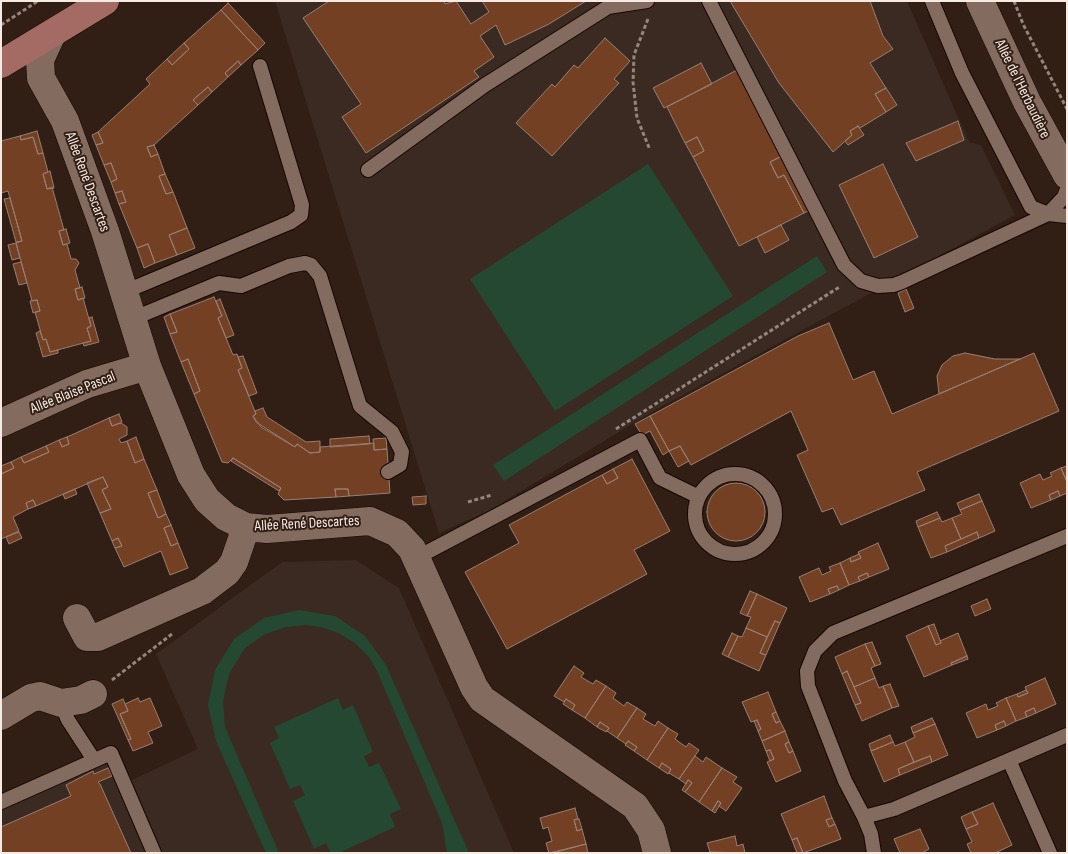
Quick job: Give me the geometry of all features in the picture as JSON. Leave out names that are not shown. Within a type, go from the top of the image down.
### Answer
[{"type":"main road","points":[[1,64],[51,36],[105,1]]},
{"type":"street","name":"Allée de l'Herbaudière","points":[[980,1],[1027,102],[1067,175]]},
{"type":"street","name":"Allée René Descartes","points":[[51,36],[40,60],[41,78],[65,121],[124,292],[146,366],[196,484],[207,500],[220,512],[246,527],[267,529],[370,521],[397,533],[408,544],[416,558],[474,687],[482,699],[635,806],[651,830],[657,853]]},
{"type":"street","name":"Allée Blaise Pascal","points":[[1,423],[86,384],[146,366]]},
{"type":"street","points":[[77,618],[87,637],[98,637],[202,591],[227,572],[234,562],[246,527]]},
{"type":"street","points":[[1,716],[31,698],[40,696],[61,703],[81,700],[93,694]]},
{"type":"lane","points":[[368,170],[485,85],[608,7],[648,1]]},
{"type":"lane","points":[[709,1],[844,265],[861,281],[878,286],[894,285],[1048,214],[1064,197],[1067,189]]},
{"type":"lane","points":[[932,1],[962,72],[1004,158],[1031,207],[1048,214],[1067,216]]},
{"type":"lane","points":[[124,292],[291,222],[301,215],[302,205],[260,66]]},
{"type":"lane","points":[[132,319],[219,283],[241,286],[289,266],[305,263],[311,266],[320,276],[360,406],[392,432],[402,452],[400,465],[388,472]]},
{"type":"lane","points":[[416,558],[640,440],[660,478],[698,497]]},
{"type":"lane","points":[[724,475],[747,475],[766,487],[772,497],[776,519],[772,530],[758,548],[747,552],[724,553],[714,548],[699,531],[695,508],[698,497],[705,487],[724,475]]},
{"type":"lane","points":[[874,853],[871,834],[846,781],[808,686],[806,671],[815,650],[833,633],[1067,536]]},
{"type":"lane","points":[[61,703],[68,720],[94,760]]},
{"type":"lane","points":[[864,817],[894,809],[1067,735]]},
{"type":"lane","points":[[1,802],[110,753],[154,853]]},
{"type":"lane","points":[[1009,760],[1050,853]]},
{"type":"path","points":[[1,25],[38,1]]},
{"type":"path","name":"Allée de l'Herbaudière","points":[[1014,1],[1023,24],[1067,109]]},
{"type":"path","points":[[648,17],[634,55],[633,82],[636,118],[650,150]]},
{"type":"path","points":[[615,430],[855,277]]},
{"type":"path","points":[[468,502],[499,493]]},
{"type":"shaded area","points":[[275,1],[907,1],[969,142],[981,145],[1015,215],[659,408],[488,511],[439,533]]},
{"type":"shaded area","points":[[356,560],[399,588],[514,853],[1,853],[1,801],[117,749],[132,780],[198,749],[156,654],[282,562]]},
{"type":"green space","points":[[648,164],[733,296],[555,411],[470,279]]},
{"type":"green space","points":[[817,256],[827,272],[504,481],[493,465]]},
{"type":"green space","points":[[299,610],[335,616],[365,636],[386,665],[469,853],[447,853],[442,823],[377,671],[369,657],[355,643],[338,633],[321,627],[305,625],[286,627],[265,634],[245,648],[229,674],[223,701],[225,727],[279,853],[266,853],[216,741],[208,705],[215,670],[234,639],[264,618]]},
{"type":"green space","points":[[338,698],[343,710],[353,705],[373,752],[364,756],[369,767],[379,763],[401,809],[390,814],[395,827],[339,853],[331,853],[326,843],[314,849],[293,801],[305,795],[300,785],[290,789],[270,743],[279,738],[274,727]]},
{"type":"building","points":[[329,1],[444,1],[445,4],[456,1],[471,24],[489,12],[482,1],[586,1],[549,24],[505,45],[496,25],[480,36],[494,57],[474,71],[479,77],[366,153],[342,117],[361,104],[303,18]]},
{"type":"building","points":[[730,1],[870,1],[883,36],[893,49],[870,63],[886,88],[875,94],[886,112],[860,128],[858,126],[850,131],[852,135],[833,152],[779,83]]},
{"type":"building","points":[[228,3],[265,43],[258,50],[221,10]]},
{"type":"building","points":[[221,10],[258,50],[241,65],[238,61],[225,73],[228,77],[212,92],[208,87],[193,100],[198,105],[154,145],[147,147],[151,157],[158,154],[165,174],[159,176],[166,194],[173,192],[187,228],[169,235],[177,255],[155,263],[148,244],[137,248],[119,204],[126,202],[122,191],[115,193],[111,182],[117,179],[111,163],[104,165],[96,145],[103,143],[98,132],[150,84],[146,79],[167,59],[172,65],[189,49],[184,43]]},
{"type":"building","points":[[605,38],[630,61],[614,79],[619,83],[552,156],[516,123],[552,84],[555,87],[574,65],[578,68]]},
{"type":"building","points":[[184,43],[189,49],[172,65],[167,59]]},
{"type":"building","points":[[238,61],[241,65],[228,77],[225,73]]},
{"type":"building","points":[[701,63],[712,84],[664,108],[653,88]]},
{"type":"building","points":[[737,70],[782,156],[770,162],[778,178],[784,175],[804,213],[739,246],[693,157],[704,151],[697,137],[685,143],[667,107]]},
{"type":"building","points":[[208,87],[212,92],[198,105],[193,100]]},
{"type":"building","points":[[886,88],[897,105],[886,112],[875,94]]},
{"type":"building","points":[[958,121],[964,140],[916,161],[906,143]]},
{"type":"building","points":[[858,126],[864,135],[848,145],[845,141],[852,135],[850,131]]},
{"type":"building","points":[[37,131],[43,153],[38,154],[33,137],[21,140],[20,136]]},
{"type":"building","points":[[98,132],[103,143],[96,145],[92,135]]},
{"type":"building","points":[[20,136],[21,140],[33,137],[38,154],[43,153],[48,172],[43,174],[47,189],[52,187],[64,230],[59,231],[63,245],[67,244],[71,259],[76,259],[79,263],[75,270],[80,288],[75,289],[78,300],[83,298],[91,326],[87,328],[91,341],[50,352],[46,339],[43,340],[35,312],[40,311],[37,300],[32,301],[16,243],[22,241],[8,191],[1,193],[1,141]]},
{"type":"building","points":[[697,137],[704,151],[693,157],[685,143]]},
{"type":"building","points":[[154,145],[158,154],[151,157],[147,147]]},
{"type":"building","points":[[782,156],[810,210],[804,213],[784,175],[778,178],[770,162]]},
{"type":"building","points":[[111,163],[117,179],[111,182],[104,165]]},
{"type":"building","points":[[883,164],[918,237],[874,258],[839,185]]},
{"type":"building","points":[[50,171],[54,188],[47,189],[43,174]]},
{"type":"building","points":[[165,174],[173,192],[166,194],[159,176]]},
{"type":"building","points":[[122,191],[126,202],[119,204],[115,193]]},
{"type":"building","points":[[10,198],[22,241],[16,242],[4,199]]},
{"type":"building","points":[[781,225],[789,240],[765,253],[757,237]]},
{"type":"building","points":[[187,228],[195,248],[177,255],[169,235]]},
{"type":"building","points":[[66,229],[70,243],[63,245],[59,231]]},
{"type":"building","points":[[16,243],[20,258],[12,260],[8,245]]},
{"type":"building","points":[[148,244],[155,263],[144,268],[137,248]]},
{"type":"building","points":[[21,262],[27,283],[19,285],[13,264]]},
{"type":"building","points":[[82,287],[85,298],[78,300],[75,289]]},
{"type":"building","points":[[906,289],[914,308],[905,312],[898,293]]},
{"type":"building","points":[[214,297],[222,316],[218,318],[233,355],[237,354],[242,368],[238,370],[256,414],[253,416],[256,422],[295,447],[297,444],[310,453],[320,452],[320,447],[374,443],[374,450],[387,449],[390,493],[349,496],[348,489],[335,489],[336,497],[284,500],[278,494],[281,488],[233,458],[228,463],[222,462],[194,394],[200,391],[188,359],[181,362],[170,334],[177,332],[170,314]]},
{"type":"building","points":[[220,299],[234,335],[226,338],[218,318],[222,316],[216,301]]},
{"type":"building","points":[[37,300],[40,311],[33,313],[30,301]]},
{"type":"building","points":[[170,314],[177,332],[170,334],[164,317]]},
{"type":"building","points":[[92,317],[99,342],[84,346],[83,343],[91,341],[87,328],[91,326],[89,318]]},
{"type":"building","points":[[829,323],[853,380],[874,371],[892,414],[1034,353],[1059,411],[917,472],[925,490],[841,525],[833,508],[822,512],[797,455],[808,450],[791,411],[691,465],[680,446],[669,451],[650,416],[798,336]]},
{"type":"building","points":[[40,331],[43,340],[46,339],[50,352],[58,350],[58,353],[43,357],[36,333]]},
{"type":"building","points":[[965,353],[995,359],[1020,359],[939,394],[937,376],[942,365],[953,356]]},
{"type":"building","points":[[243,356],[257,393],[249,396],[238,370],[242,368],[238,357]]},
{"type":"building","points":[[188,359],[200,391],[194,394],[181,362]]},
{"type":"building","points":[[263,408],[267,417],[306,442],[320,441],[320,452],[310,453],[297,444],[295,447],[261,427],[253,416],[256,414],[255,411]]},
{"type":"building","points":[[119,414],[122,422],[112,426],[109,418]]},
{"type":"building","points":[[650,416],[669,451],[663,455],[650,431],[642,435],[635,424]]},
{"type":"building","points":[[109,418],[112,426],[121,423],[127,427],[127,435],[119,439],[121,443],[127,441],[135,463],[144,459],[157,490],[148,493],[158,518],[166,514],[171,525],[164,528],[171,546],[178,543],[188,568],[170,575],[161,551],[124,567],[115,548],[122,546],[118,538],[112,541],[100,513],[111,509],[102,490],[108,487],[103,477],[36,506],[33,500],[26,503],[28,509],[13,517],[19,531],[1,539],[1,474],[14,468],[11,462],[21,457],[24,463],[49,452],[46,446],[59,440],[62,447],[69,444],[67,437]]},
{"type":"building","points":[[369,436],[370,444],[330,447],[330,439]]},
{"type":"building","points":[[67,437],[69,444],[62,447],[59,440]]},
{"type":"building","points":[[136,437],[144,459],[135,463],[127,441]]},
{"type":"building","points":[[386,438],[387,449],[374,450],[373,439]]},
{"type":"building","points":[[46,446],[49,452],[24,463],[21,457]]},
{"type":"building","points":[[680,446],[689,461],[678,467],[669,451]]},
{"type":"building","points":[[233,458],[281,488],[279,491],[231,461]]},
{"type":"building","points":[[632,459],[670,531],[634,550],[647,574],[507,649],[465,572],[519,543],[509,525],[602,475],[607,484],[618,478],[613,469]]},
{"type":"building","points":[[11,462],[14,468],[1,474],[1,466]]},
{"type":"building","points":[[1067,466],[1067,482],[1061,468]]},
{"type":"building","points":[[1061,468],[1067,482],[1067,493],[1060,496],[1058,491],[1049,495],[1051,500],[1031,508],[1020,483],[1040,474],[1043,480],[1052,476],[1050,473]]},
{"type":"building","points":[[613,469],[618,478],[607,484],[602,475]]},
{"type":"building","points":[[103,477],[108,487],[102,490],[111,509],[100,513],[87,483]]},
{"type":"building","points":[[736,483],[747,485],[760,496],[765,512],[763,523],[752,536],[736,541],[725,539],[712,528],[707,512],[709,501],[720,488]]},
{"type":"building","points":[[75,489],[77,494],[65,499],[63,494]]},
{"type":"building","points":[[335,489],[348,489],[349,496],[336,497]]},
{"type":"building","points":[[157,490],[166,514],[158,518],[148,493]]},
{"type":"building","points":[[1058,491],[1060,496],[1051,500],[1049,495]]},
{"type":"building","points":[[979,494],[982,501],[960,510],[957,503]]},
{"type":"building","points":[[426,496],[426,504],[413,505],[412,497]]},
{"type":"building","points":[[33,500],[36,506],[28,509],[26,503]]},
{"type":"building","points":[[982,501],[995,531],[979,538],[977,532],[961,539],[952,518],[962,514],[960,510]]},
{"type":"building","points":[[937,512],[940,518],[918,527],[916,521]]},
{"type":"building","points":[[940,518],[942,522],[952,518],[961,539],[945,546],[947,552],[931,558],[918,527]]},
{"type":"building","points":[[171,525],[178,543],[171,546],[164,528]]},
{"type":"building","points":[[19,532],[22,538],[9,544],[6,537]]},
{"type":"building","points":[[977,532],[979,538],[947,552],[945,546]]},
{"type":"building","points":[[118,538],[122,546],[115,548],[112,541]]},
{"type":"building","points":[[878,543],[889,569],[869,577],[867,573],[858,577],[860,581],[849,585],[840,563],[850,558],[851,562],[861,558],[858,552]]},
{"type":"building","points":[[859,554],[861,558],[851,562],[850,558]]},
{"type":"building","points":[[840,563],[849,585],[839,590],[837,586],[828,589],[830,594],[810,602],[799,577],[819,568],[822,575],[831,571],[829,567]]},
{"type":"building","points":[[867,573],[869,577],[860,581],[858,577]]},
{"type":"building","points":[[837,586],[839,590],[830,594],[828,589]]},
{"type":"building","points":[[750,591],[757,594],[747,616],[740,613]]},
{"type":"building","points":[[757,594],[787,608],[780,623],[775,621],[767,637],[746,628],[751,617],[747,616]]},
{"type":"building","points":[[987,599],[991,609],[975,616],[971,606]]},
{"type":"building","points":[[775,621],[780,623],[766,655],[760,653]]},
{"type":"building","points":[[934,624],[941,643],[936,645],[928,626]]},
{"type":"building","points":[[928,626],[936,645],[941,643],[940,641],[958,633],[967,656],[951,663],[952,665],[924,677],[906,636]]},
{"type":"building","points":[[746,628],[767,637],[760,653],[766,655],[759,671],[728,657],[738,636],[742,637]]},
{"type":"building","points":[[732,633],[738,636],[728,657],[722,654]]},
{"type":"building","points":[[872,642],[881,664],[875,666],[865,644]]},
{"type":"building","points":[[865,644],[875,666],[871,668],[875,678],[854,687],[847,671],[842,674],[835,657]]},
{"type":"building","points":[[967,656],[968,659],[952,665],[951,663]]},
{"type":"building","points":[[574,666],[584,673],[581,677],[593,684],[596,680],[606,686],[585,718],[572,710],[575,705],[566,699],[564,702],[554,696]]},
{"type":"building","points":[[847,671],[861,703],[855,705],[842,674]]},
{"type":"building","points":[[875,678],[879,688],[883,686],[892,708],[862,721],[855,705],[861,703],[854,687]]},
{"type":"building","points":[[1045,678],[1056,704],[1036,713],[1034,708],[1025,712],[1027,717],[1016,721],[1006,698],[1017,694],[1018,697],[1028,693],[1025,687]]},
{"type":"building","points":[[890,684],[899,706],[892,708],[883,686]]},
{"type":"building","points":[[606,686],[616,693],[613,698],[624,706],[627,702],[637,708],[617,738],[607,731],[609,728],[600,722],[597,727],[585,718]]},
{"type":"building","points":[[1026,690],[1028,693],[1018,697],[1017,694]]},
{"type":"building","points":[[768,692],[776,712],[772,714],[776,723],[780,721],[785,731],[762,741],[758,731],[761,729],[757,720],[751,722],[742,702]]},
{"type":"building","points":[[138,698],[140,702],[150,698],[162,726],[148,732],[153,743],[133,751],[128,740],[131,739],[120,714],[128,711],[125,704]]},
{"type":"building","points":[[1006,698],[1016,721],[1006,726],[1004,721],[995,725],[997,730],[977,738],[966,713],[986,704],[988,710],[998,706],[996,703]]},
{"type":"building","points":[[123,699],[128,711],[120,714],[131,739],[128,740],[112,704]]},
{"type":"building","points":[[566,699],[575,705],[572,710],[563,704]]},
{"type":"building","points":[[637,708],[646,714],[643,719],[655,726],[658,721],[668,728],[647,760],[634,751],[637,747],[628,741],[626,744],[617,738]]},
{"type":"building","points":[[1034,708],[1036,713],[1027,717],[1025,712]]},
{"type":"building","points":[[776,712],[780,721],[776,723],[772,714]]},
{"type":"building","points":[[932,718],[935,724],[913,733],[911,727]]},
{"type":"building","points":[[757,720],[761,729],[758,731],[754,721]]},
{"type":"building","points":[[1004,721],[1006,726],[997,730],[995,725]]},
{"type":"building","points":[[600,722],[609,728],[606,732],[597,727]]},
{"type":"building","points":[[935,724],[948,755],[932,762],[930,756],[914,762],[905,742],[915,737],[913,733]]},
{"type":"building","points":[[668,728],[678,734],[675,739],[686,747],[689,743],[699,750],[679,779],[669,773],[671,769],[662,763],[659,768],[647,760]]},
{"type":"building","points":[[785,731],[789,742],[785,744],[789,753],[793,751],[801,771],[776,782],[767,762],[774,759],[770,750],[766,751],[762,741]]},
{"type":"building","points":[[890,735],[893,742],[871,751],[869,744]]},
{"type":"building","points":[[628,741],[637,747],[634,751],[625,745]]},
{"type":"building","points":[[789,742],[793,751],[789,753],[785,744]]},
{"type":"building","points":[[893,742],[895,746],[905,742],[914,762],[898,769],[900,775],[884,782],[871,751]]},
{"type":"building","points":[[770,750],[774,759],[770,761],[766,751]]},
{"type":"building","points":[[695,756],[703,762],[706,757],[722,768],[699,802],[685,792],[692,783],[688,780],[686,784],[679,779]]},
{"type":"building","points":[[930,756],[932,762],[900,775],[898,769]]},
{"type":"building","points":[[662,763],[671,769],[668,774],[659,768]]},
{"type":"building","points":[[108,768],[112,776],[98,782],[131,853],[1,853],[1,827],[71,796],[66,785],[93,771],[94,774]]},
{"type":"building","points":[[722,768],[737,777],[733,782],[742,788],[726,811],[719,806],[721,803],[718,801],[712,811],[699,802]]},
{"type":"building","points":[[688,780],[692,783],[685,792],[682,790]]},
{"type":"building","points":[[824,796],[832,818],[826,820],[829,827],[835,824],[841,839],[803,853],[797,838],[792,840],[781,814]]},
{"type":"building","points":[[718,801],[721,803],[715,813],[712,811]]},
{"type":"building","points":[[993,803],[1012,845],[995,853],[971,853],[967,844],[972,842],[966,829],[978,824],[972,812]]},
{"type":"building","points":[[575,808],[578,819],[574,820],[577,831],[582,829],[586,844],[549,853],[546,843],[552,841],[548,827],[543,829],[540,818]]},
{"type":"building","points":[[972,812],[978,824],[966,829],[961,817]]},
{"type":"building","points":[[832,818],[835,824],[829,827],[826,820]]},
{"type":"building","points":[[579,819],[582,829],[577,831],[574,820]]},
{"type":"building","points":[[920,829],[929,849],[922,853],[900,853],[894,839]]},
{"type":"building","points":[[735,836],[737,846],[743,844],[745,853],[710,852],[707,843]]},
{"type":"building","points":[[797,838],[803,853],[797,853],[792,840]]},
{"type":"building","points":[[586,844],[588,853],[553,853]]}]
